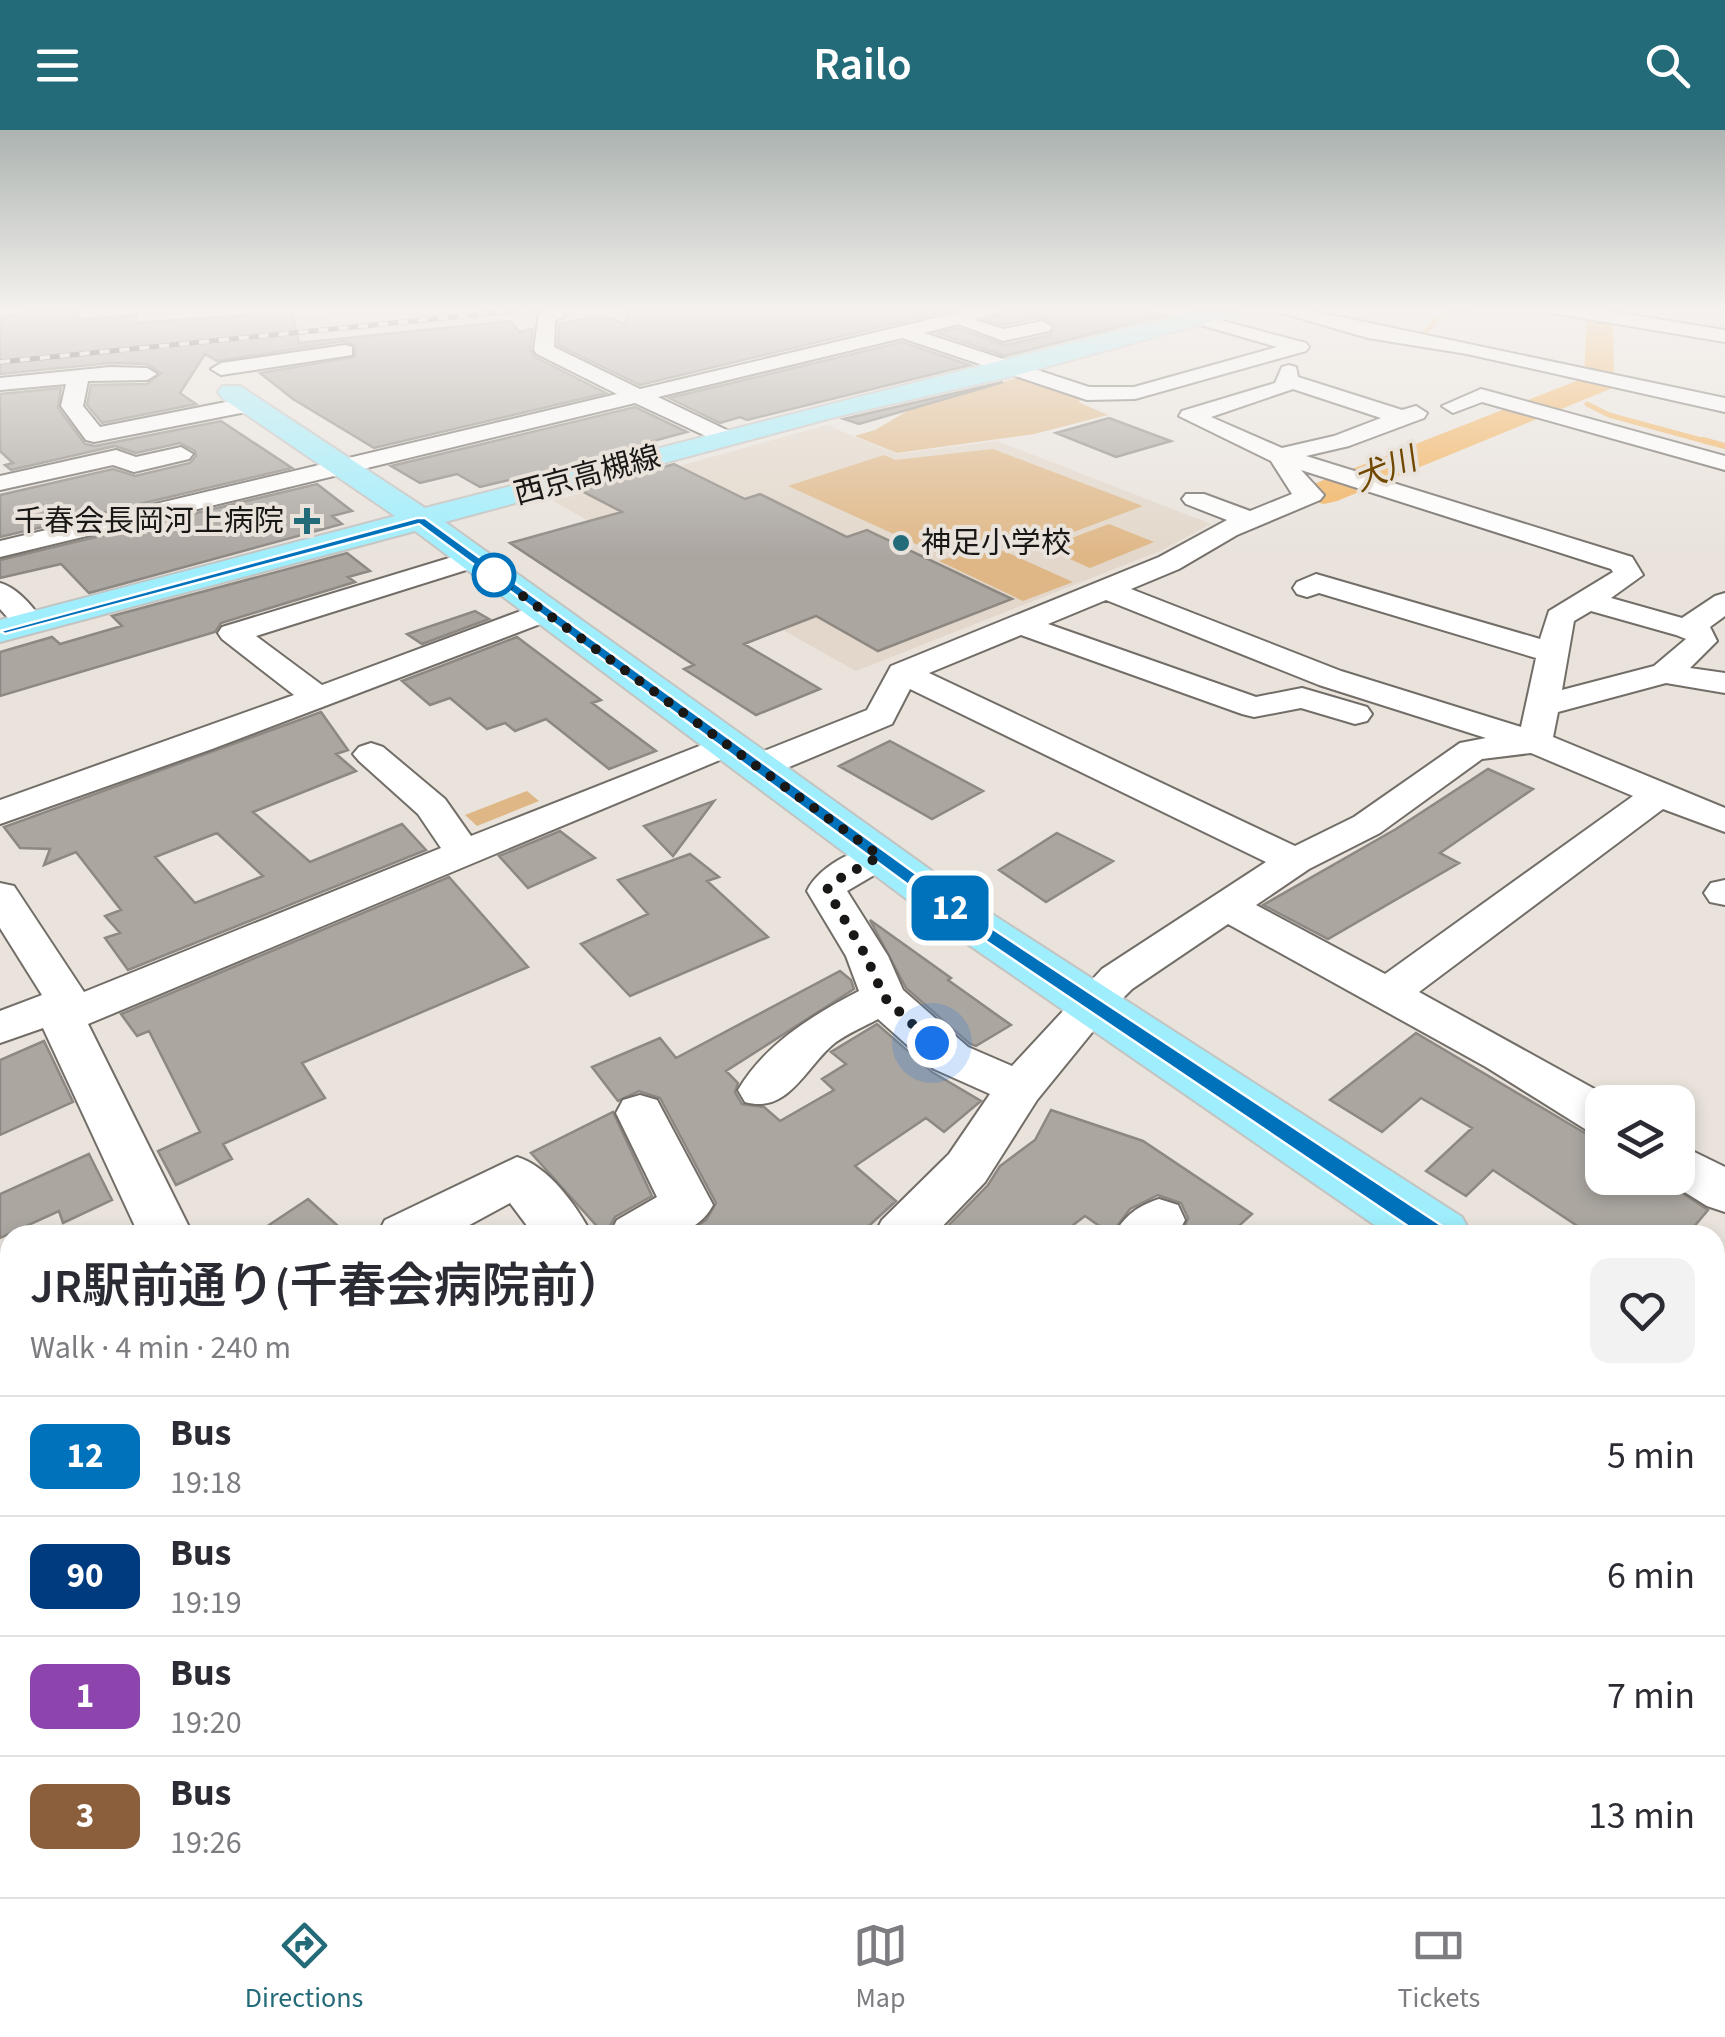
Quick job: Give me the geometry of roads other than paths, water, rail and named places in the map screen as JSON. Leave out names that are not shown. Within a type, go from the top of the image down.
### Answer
[{"type":"main road","points":[[242,390],[880,856],[1091,1004],[1423,1225]]},
{"type":"main road","name":"西京高槻線","points":[[15,627],[725,438],[923,390]]},
{"type":"street","points":[[75,390],[72,406],[116,457],[134,465],[181,454]]},
{"type":"street","points":[[94,435],[223,390]]},
{"type":"street","points":[[629,390],[725,438]]},
{"type":"street","points":[[0,549],[657,390]]},
{"type":"street","points":[[1075,390],[1087,394],[1144,390]]},
{"type":"street","points":[[1190,416],[1260,390]]},
{"type":"street","points":[[1280,456],[1341,441],[1400,419],[1315,390]]},
{"type":"street","points":[[1659,390],[1725,405]]},
{"type":"street","points":[[1135,393],[1280,456],[1622,564],[1629,575],[1560,618],[1540,723]]},
{"type":"street","points":[[1453,406],[1482,395],[1715,448]]},
{"type":"street","points":[[1234,402],[1270,415]]},
{"type":"street","points":[[1305,428],[1341,441]]},
{"type":"street","points":[[0,1028],[66,1009],[464,854],[742,756],[880,717],[902,673],[1169,563],[1249,520],[1323,498],[1300,488],[1280,456]]},
{"type":"street","points":[[0,484],[38,465],[116,457]]},
{"type":"street","points":[[1195,500],[1249,520]]},
{"type":"street","points":[[0,502],[40,539]]},
{"type":"street","points":[[1420,530],[1464,512]]},
{"type":"street","points":[[317,698],[233,633],[472,559]]},
{"type":"street","points":[[1307,588],[1316,583],[1553,653]]},
{"type":"street","points":[[1105,589],[1330,678],[1540,723],[1659,794],[1725,821]]},
{"type":"street","points":[[0,592],[15,627]]},
{"type":"street","points":[[1588,600],[1701,634],[1702,641],[1665,673]]},
{"type":"street","points":[[1687,629],[1725,602]]},
{"type":"street","points":[[0,813],[545,612]]},
{"type":"street","points":[[1020,624],[1254,708],[1302,698],[1472,750]]},
{"type":"street","points":[[902,673],[1295,861]]},
{"type":"street","points":[[911,1225],[967,1168],[1020,1088],[1091,1004],[1118,979],[1226,906],[1295,861],[1366,824],[1472,750],[1653,673],[1725,684]]},
{"type":"street","points":[[371,754],[432,807],[464,854]]},
{"type":"street","points":[[1388,993],[1659,794]]},
{"type":"street","points":[[880,856],[830,884],[827,890],[866,956],[884,997],[913,1028],[951,1058],[1020,1088]]},
{"type":"street","points":[[0,895],[66,1009],[68,1034],[161,1225]]},
{"type":"street","points":[[1226,906],[1585,1106]]},
{"type":"street","points":[[762,1090],[820,1031],[884,997]]},
{"type":"street","points":[[640,1113],[687,1204],[652,1225]]},
{"type":"street","points":[[1695,1173],[1725,1192]]},
{"type":"street","points":[[423,1225],[517,1176],[558,1225]]},
{"type":"waterway","name":"犬川","points":[[1324,493],[1580,390]]},
{"type":"waterway","points":[[1587,404],[1609,415],[1712,443]]},
{"type":"waterway","points":[[1703,440],[1725,446]]},
{"type":"waterway","name":"犬川","points":[[1387,467],[1388,476]]},
{"type":"place","name":"千春会長岡河上病院","points":[[307,521]]},
{"type":"place","name":"神足小学校","points":[[901,543]]}]
